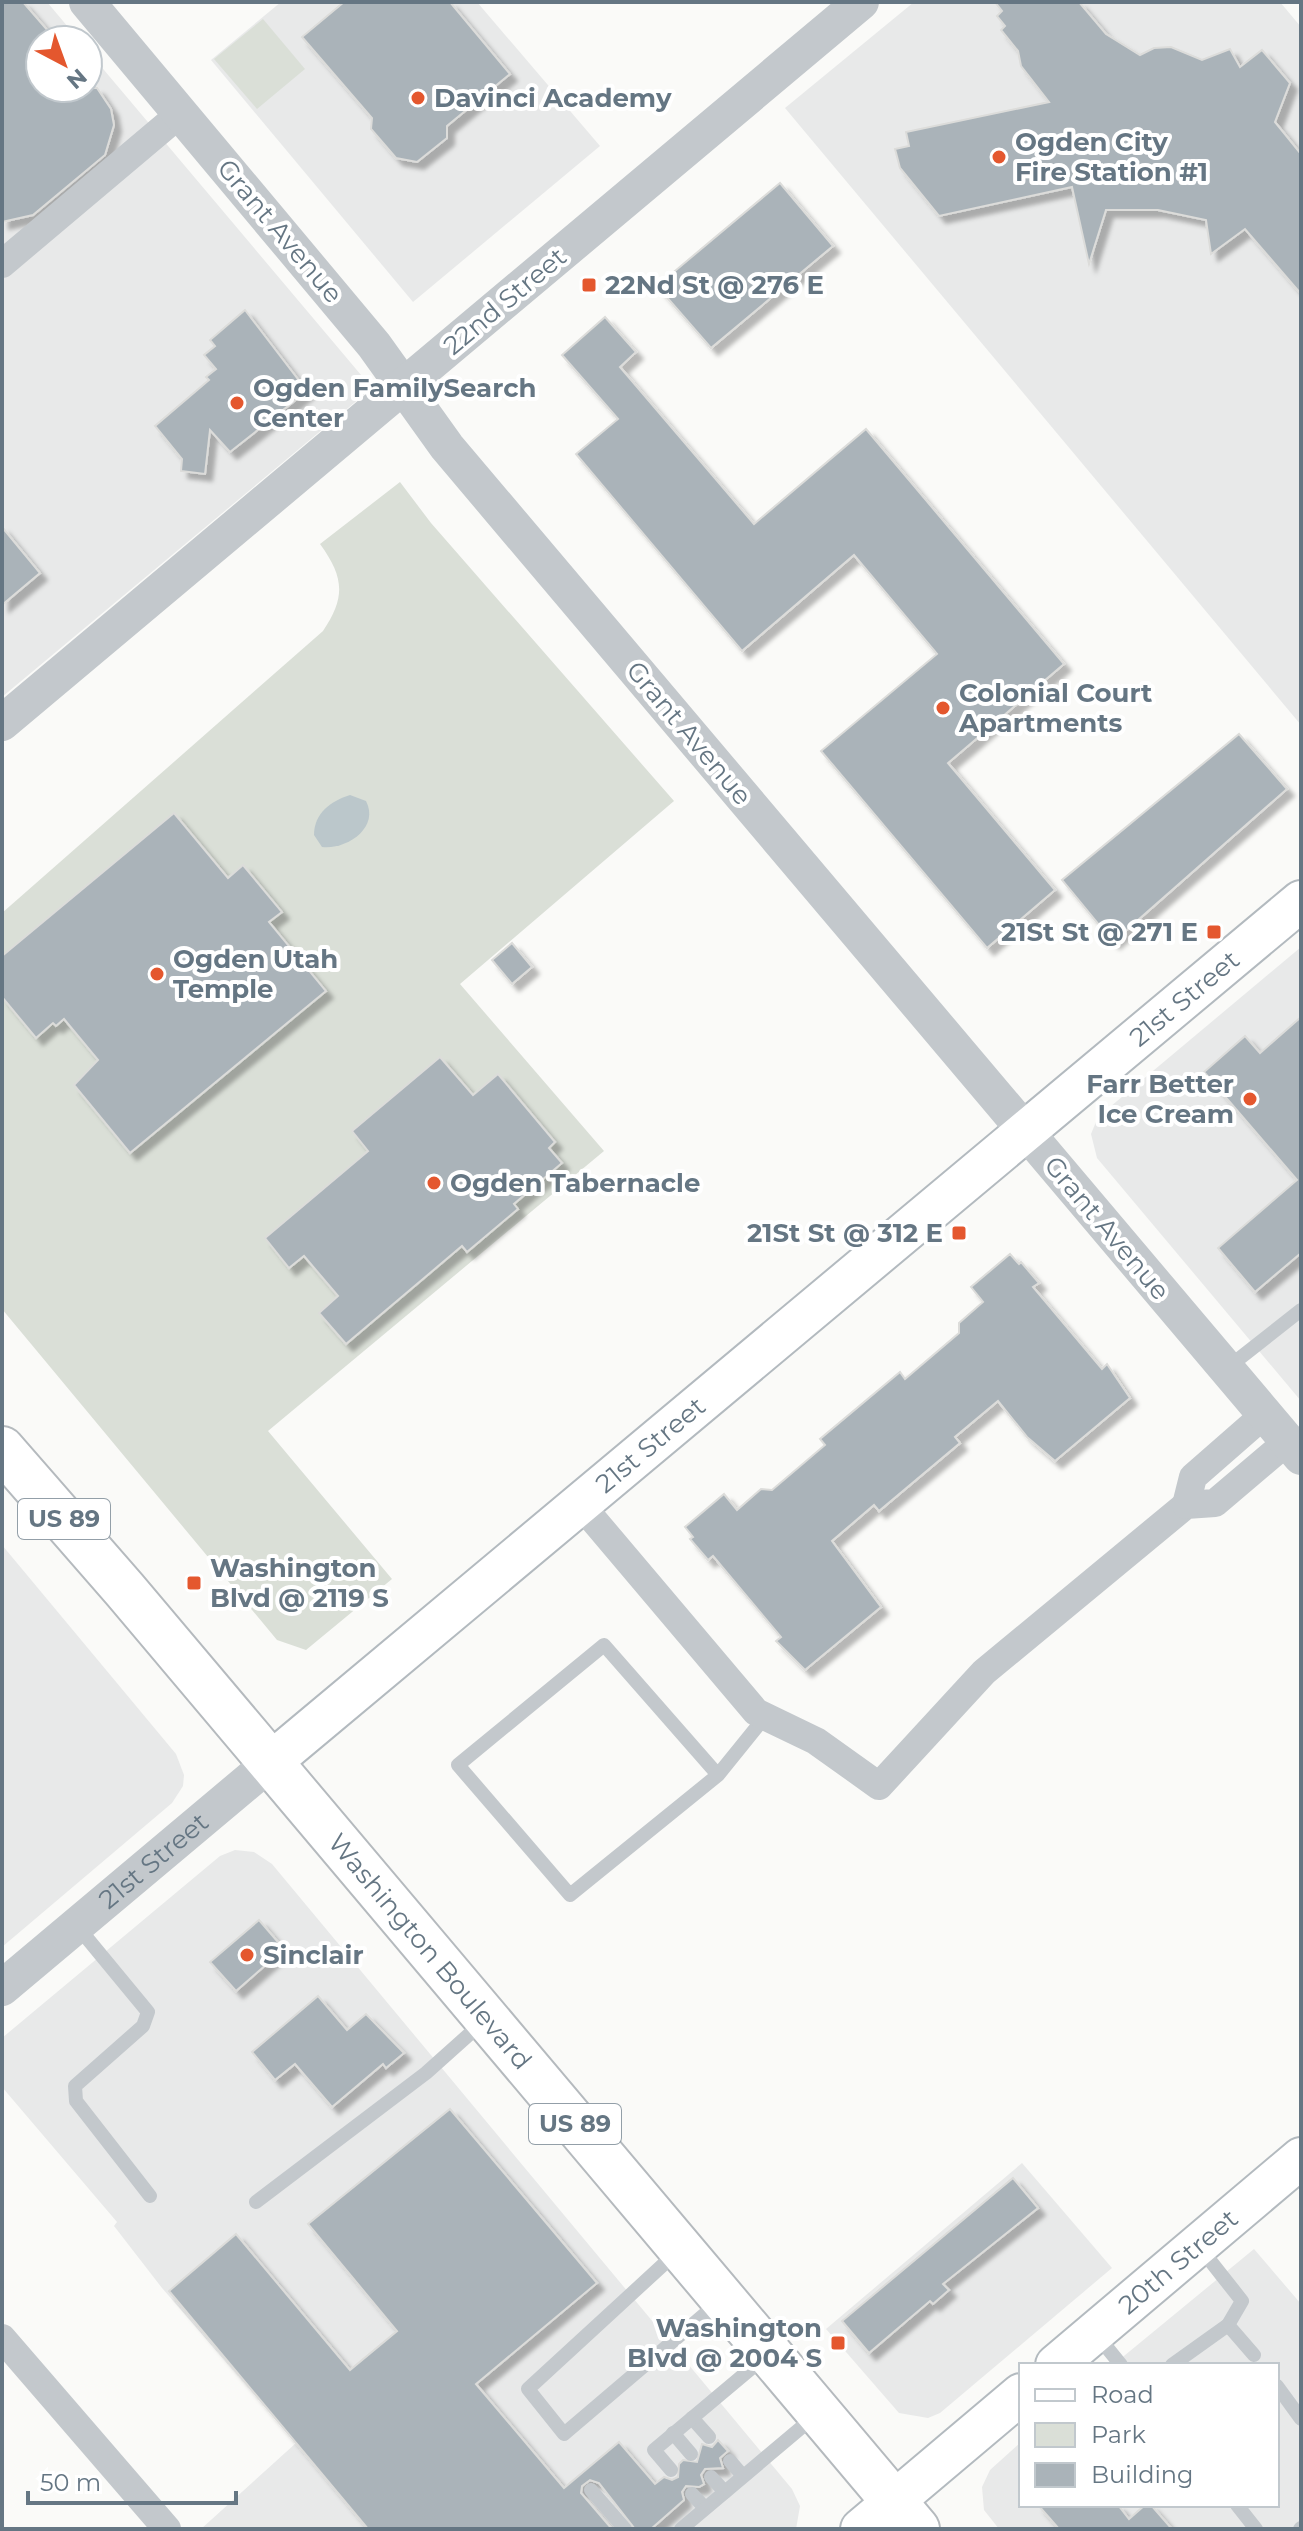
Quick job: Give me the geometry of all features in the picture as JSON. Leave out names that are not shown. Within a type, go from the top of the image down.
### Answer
[{"type":"main road","name":"21st Street","points":[[270,1763],[1301,901]]},
{"type":"main road","name":"Washington Boulevard","points":[[2,1449],[906,2515]]},
{"type":"main road","name":"20th Street","points":[[1058,2363],[1301,2158]]},
{"type":"main road","points":[[861,2529],[906,2515],[1019,2396]]},
{"type":"street","name":"Grant Avenue","points":[[87,2],[374,345],[457,459],[1294,1449]]},
{"type":"street","name":"22nd Street","points":[[2,723],[861,2]]},
{"type":"street","points":[[2,264],[181,113]]},
{"type":"street","points":[[1186,1505],[1193,1477],[1265,1414]]},
{"type":"street","points":[[581,1505],[756,1712],[816,1741],[879,1786],[984,1672],[1186,1505],[1215,1503],[1294,1449]]},
{"type":"street","name":"21st Street","points":[[2,1988],[270,1763]]},
{"type":"street","points":[[2,2338],[167,2529]]},
{"type":"lane","points":[[1226,1369],[1301,1310]]},
{"type":"lane","points":[[718,1775],[604,1645],[458,1765],[570,1895],[718,1775],[765,1717]]},
{"type":"lane","points":[[77,1926],[148,2012],[143,2026],[75,2086],[76,2101],[150,2196]]},
{"type":"lane","points":[[256,2202],[426,2073],[486,2019]]},
{"type":"lane","points":[[1175,2363],[1228,2325],[1242,2301],[1198,2245]]},
{"type":"lane","points":[[680,2249],[528,2389],[564,2434],[722,2299]]},
{"type":"lane","points":[[1228,2325],[1254,2355]]},
{"type":"lane","points":[[1095,2333],[1119,2363]]},
{"type":"lane","points":[[671,2470],[654,2450],[769,2353]]},
{"type":"lane","points":[[1279,2389],[1301,2419]]},
{"type":"lane","points":[[681,2529],[819,2413]]},
{"type":"lane","points":[[692,2418],[709,2437]]},
{"type":"lane","points":[[673,2433],[691,2454]]},
{"type":"lane","points":[[730,2461],[743,2476]]},
{"type":"lane","points":[[711,2477],[725,2492]]},
{"type":"lane","points":[[591,2490],[625,2529]]},
{"type":"lane","points":[[692,2494],[705,2508]]},
{"type":"lane","points":[[1239,2507],[1256,2529]]},
{"type":"shaded area","points":[[2,2],[47,2],[66,24],[24,24],[24,104],[104,104],[104,70],[372,388],[2,697]]},
{"type":"shaded area","points":[[281,2],[477,2],[600,146],[413,302],[211,60]]},
{"type":"shaded area","points":[[914,2],[1280,2],[1301,27],[1301,725],[785,108]]},
{"type":"shaded area","points":[[350,795],[366,801],[369,811],[365,828],[341,845],[322,847],[314,835],[320,814],[330,804]]},
{"type":"shaded area","points":[[1301,947],[1301,1401],[1097,1158],[1091,1134],[1098,1117]]},
{"type":"shaded area","points":[[2,1545],[176,1754],[184,1775],[183,1786],[172,1803],[2,1947]]},
{"type":"shaded area","points":[[235,1850],[254,1852],[272,1864],[792,2489],[800,2506],[796,2529],[201,2529],[296,2443],[162,2288],[114,2226],[117,2222],[2,2087],[2,2038],[220,1856]]},
{"type":"shaded area","points":[[1022,2163],[1112,2268],[940,2413],[928,2418],[899,2413],[826,2329]]},
{"type":"shaded area","points":[[1254,2249],[1301,2304],[1301,2529],[999,2529],[984,2510],[982,2487],[990,2470],[1019,2444],[1019,2507],[1279,2507],[1279,2363],[1115,2363]]},
{"type":"green space","points":[[263,19],[305,69],[257,109],[214,59]]},
{"type":"green space","points":[[400,482],[431,523],[674,801],[460,984],[604,1151],[268,1431],[392,1579],[306,1650],[277,1640],[2,1309],[2,913],[323,631],[336,608],[339,587],[334,567],[320,544]]},
{"type":"building","points":[[2,2],[23,2],[42,24],[24,24],[24,104],[104,104],[104,98],[111,109],[114,125],[105,155],[33,215],[2,222]]},
{"type":"building","name":"Davinci Academy","points":[[344,2],[450,2],[510,74],[447,126],[447,138],[417,162],[396,158],[371,129],[372,118],[302,37]]},
{"type":"building","points":[[995,2],[1079,2],[1106,34],[1140,55],[1154,48],[1171,47],[1202,60],[1230,49],[1240,67],[1262,50],[1290,83],[1275,122],[1301,154],[1301,294],[1245,229],[1211,254],[1206,220],[1158,210],[1106,210],[1089,264],[1072,187],[939,216],[900,168],[895,149],[909,146],[906,132],[1049,102],[1021,66],[1018,51],[1001,30],[1005,26],[997,16],[1002,11]]},
{"type":"building","points":[[780,183],[833,246],[711,348],[657,286]]},
{"type":"building","name":"Ogden FamilySearch Center","points":[[245,310],[307,391],[230,452],[210,430],[205,474],[181,471],[182,459],[155,426],[209,380],[206,377],[216,369],[204,355],[215,346],[210,340]]},
{"type":"building","name":"Colonial Court Apartments","points":[[605,317],[636,352],[620,367],[754,524],[866,429],[1064,664],[948,763],[1055,890],[987,948],[821,751],[937,654],[854,555],[742,651],[576,454],[618,419],[562,355]]},
{"type":"building","points":[[2,527],[40,573],[2,605]]},
{"type":"building","points":[[1239,734],[1287,789],[1113,942],[1062,880]]},
{"type":"building","name":"Ogden Utah Temple","points":[[174,813],[228,878],[243,865],[282,912],[269,922],[326,991],[130,1153],[74,1085],[98,1060],[64,1019],[56,1026],[53,1023],[36,1038],[2,997],[2,956]]},
{"type":"building","points":[[512,943],[532,967],[512,984],[492,960]]},
{"type":"building","points":[[1301,1017],[1301,1253],[1255,1292],[1218,1248],[1297,1180],[1204,1072],[1245,1036],[1260,1053]]},
{"type":"building","name":"Ogden Tabernacle","points":[[440,1057],[473,1095],[498,1074],[555,1142],[549,1148],[562,1163],[514,1204],[518,1209],[467,1252],[462,1246],[346,1344],[319,1313],[338,1296],[304,1256],[289,1268],[265,1238],[368,1151],[352,1131]]},
{"type":"building","points":[[1010,1254],[1039,1283],[1033,1287],[1102,1369],[1107,1364],[1130,1398],[1055,1461],[1027,1437],[998,1401],[955,1437],[960,1443],[879,1511],[874,1505],[832,1541],[881,1607],[805,1670],[776,1641],[781,1637],[713,1556],[708,1560],[690,1539],[693,1537],[685,1527],[724,1494],[737,1510],[761,1489],[772,1490],[825,1445],[820,1439],[900,1372],[905,1379],[959,1333],[959,1323],[983,1302],[971,1287]]},
{"type":"building","name":"Sinclair","points":[[259,1920],[284,1949],[236,1991],[210,1962]]},
{"type":"building","points":[[318,1996],[347,2030],[366,2014],[404,2053],[386,2068],[383,2064],[332,2107],[295,2064],[275,2080],[252,2052]]},
{"type":"building","points":[[450,2109],[597,2283],[476,2384],[564,2488],[619,2442],[655,2484],[664,2477],[672,2480],[678,2477],[679,2464],[683,2460],[697,2462],[702,2444],[712,2447],[718,2440],[728,2451],[720,2458],[723,2468],[705,2469],[701,2475],[704,2484],[699,2487],[686,2486],[682,2492],[684,2500],[651,2529],[635,2529],[599,2483],[590,2480],[582,2486],[581,2493],[612,2529],[368,2529],[169,2291],[236,2234],[350,2370],[397,2331],[308,2224]]},
{"type":"building","points":[[1013,2178],[1038,2208],[943,2284],[949,2290],[933,2304],[930,2301],[869,2353],[842,2321]]},
{"type":"building","points":[[1040,2507],[1120,2507],[1129,2519],[1143,2507],[1153,2507],[1172,2529],[1059,2529]]},
{"type":"place","name":"Davinci Academy","points":[[418,98]]},
{"type":"place","name":"Ogden City Fire Station #1","points":[[999,157]]},
{"type":"place","name":"22Nd St @ 276 E","points":[[589,285]]},
{"type":"place","name":"Ogden FamilySearch Center","points":[[237,403]]},
{"type":"place","name":"Colonial Court Apartments","points":[[943,708]]},
{"type":"place","name":"21St St @ 271 E","points":[[1214,932]]},
{"type":"place","name":"Ogden Utah Temple","points":[[157,974]]},
{"type":"place","name":"Farr Better Ice Cream","points":[[1250,1099]]},
{"type":"place","name":"Ogden Tabernacle","points":[[434,1183]]},
{"type":"place","name":"21St St @ 312 E","points":[[959,1233]]},
{"type":"place","name":"Washington Blvd @ 2119 S","points":[[194,1583]]},
{"type":"place","name":"Sinclair","points":[[247,1955]]},
{"type":"place","name":"Washington Blvd @ 2004 S","points":[[838,2343]]}]
